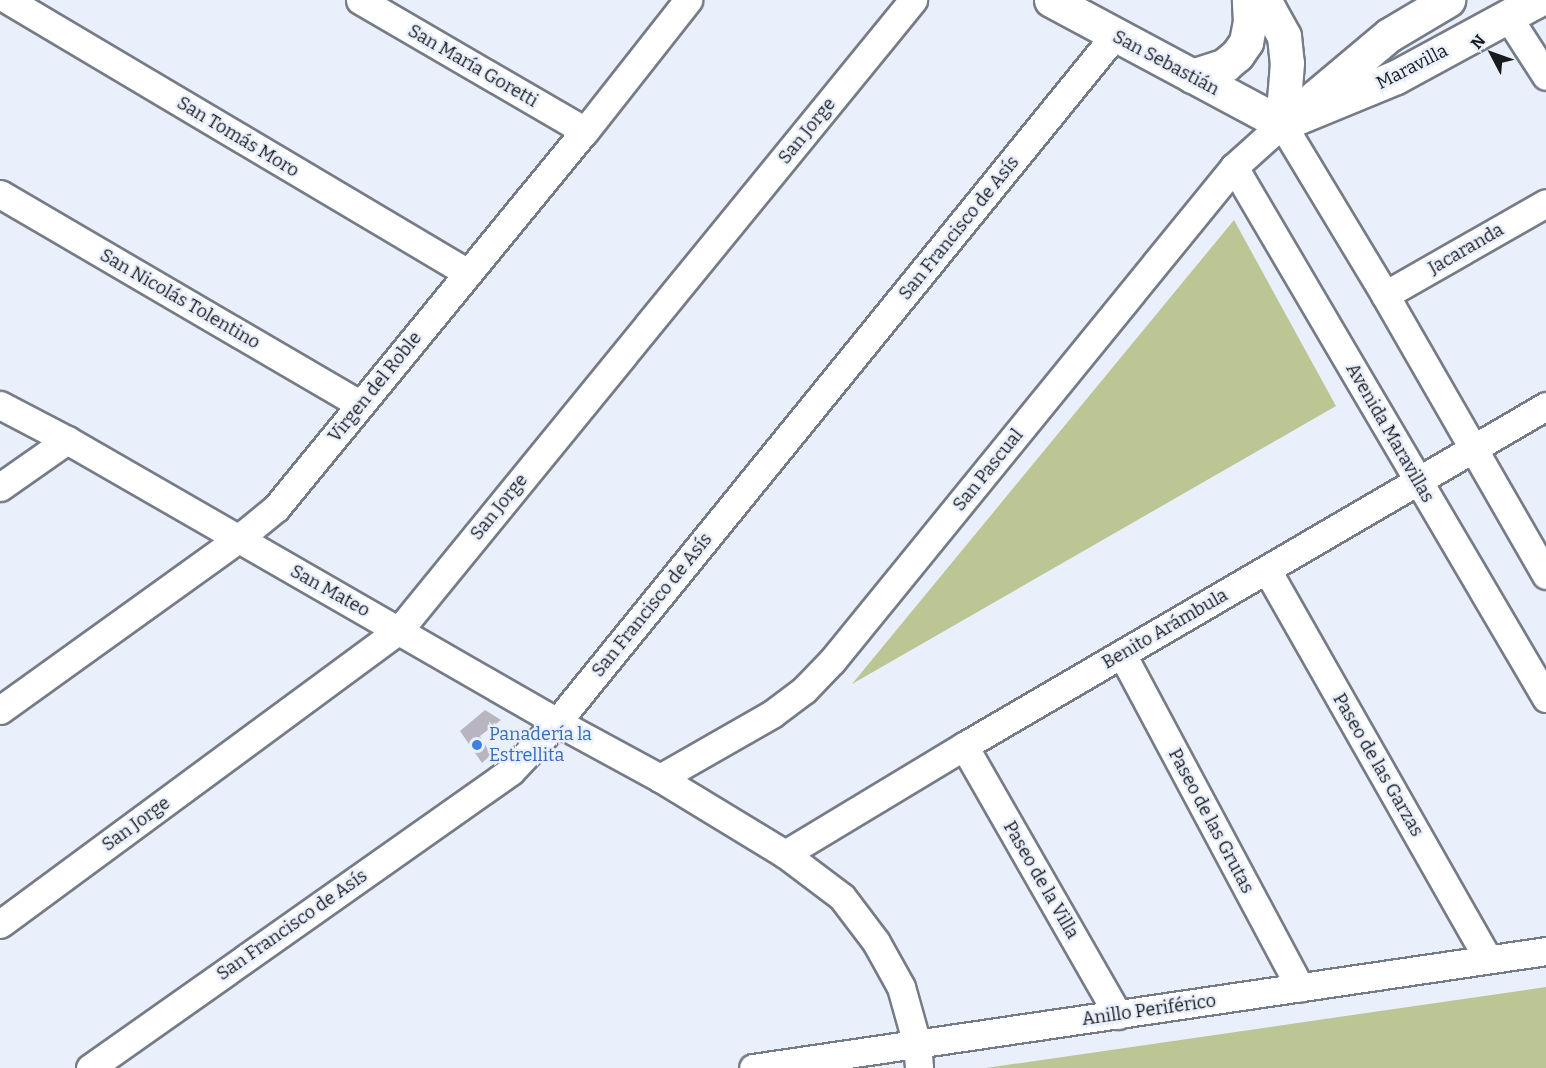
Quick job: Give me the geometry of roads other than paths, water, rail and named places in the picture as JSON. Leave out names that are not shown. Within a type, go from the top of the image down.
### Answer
[{"type":"main road","name":"San Sebastián","points":[[1051,0],[1282,124]]},
{"type":"main road","points":[[1192,76],[1225,65],[1237,56],[1246,42],[1250,22],[1249,0]]},
{"type":"main road","points":[[1260,0],[1269,9],[1284,36],[1287,63],[1282,124]]},
{"type":"main road","points":[[1282,124],[1389,35],[1448,0]]},
{"type":"main road","name":"Maravilla","points":[[1282,124],[1396,77],[1538,0]]},
{"type":"street","name":"San Tomás Moro","points":[[8,0],[468,273]]},
{"type":"street","name":"San María Goretti","points":[[360,0],[585,131]]},
{"type":"street","name":"Virgen del Roble","points":[[0,710],[238,539],[276,508],[585,131],[688,0]]},
{"type":"street","name":"San Jorge","points":[[0,924],[400,629],[913,0]]},
{"type":"street","points":[[1508,17],[1546,76]]},
{"type":"street","name":"San Francisco de Asís","points":[[90,1068],[511,771],[557,722],[1115,35]]},
{"type":"street","name":"San Pascual","points":[[660,778],[772,714],[804,690],[832,661],[1234,167],[1282,124]]},
{"type":"street","points":[[1282,124],[1385,294],[1546,575]]},
{"type":"street","name":"Avenida Maravillas","points":[[1234,167],[1546,698]]},
{"type":"street","name":"San Nicolás Tolentino","points":[[0,194],[360,404]]},
{"type":"street","name":"Jacaranda","points":[[1385,294],[1546,203]]},
{"type":"street","name":"San Mateo","points":[[0,405],[68,440],[238,539],[400,629],[557,722],[660,778],[784,854],[842,897],[876,942],[901,987],[918,1056]]},
{"type":"street","name":"Benito Arámbula","points":[[784,854],[964,746],[1546,406]]},
{"type":"street","points":[[0,487],[68,440]]},
{"type":"street","name":"Paseo de las Garzas","points":[[1267,570],[1488,959]]},
{"type":"street","name":"Paseo de las Grutas","points":[[1122,654],[1300,987]]},
{"type":"street","name":"Paseo de la Villa","points":[[964,746],[1118,1014]]},
{"type":"street","name":"Anillo Periférico","points":[[753,1068],[918,1056],[1118,1014],[1546,951]]},
{"type":"place","name":"Panadería la Estrellita","points":[[477,745]]}]
